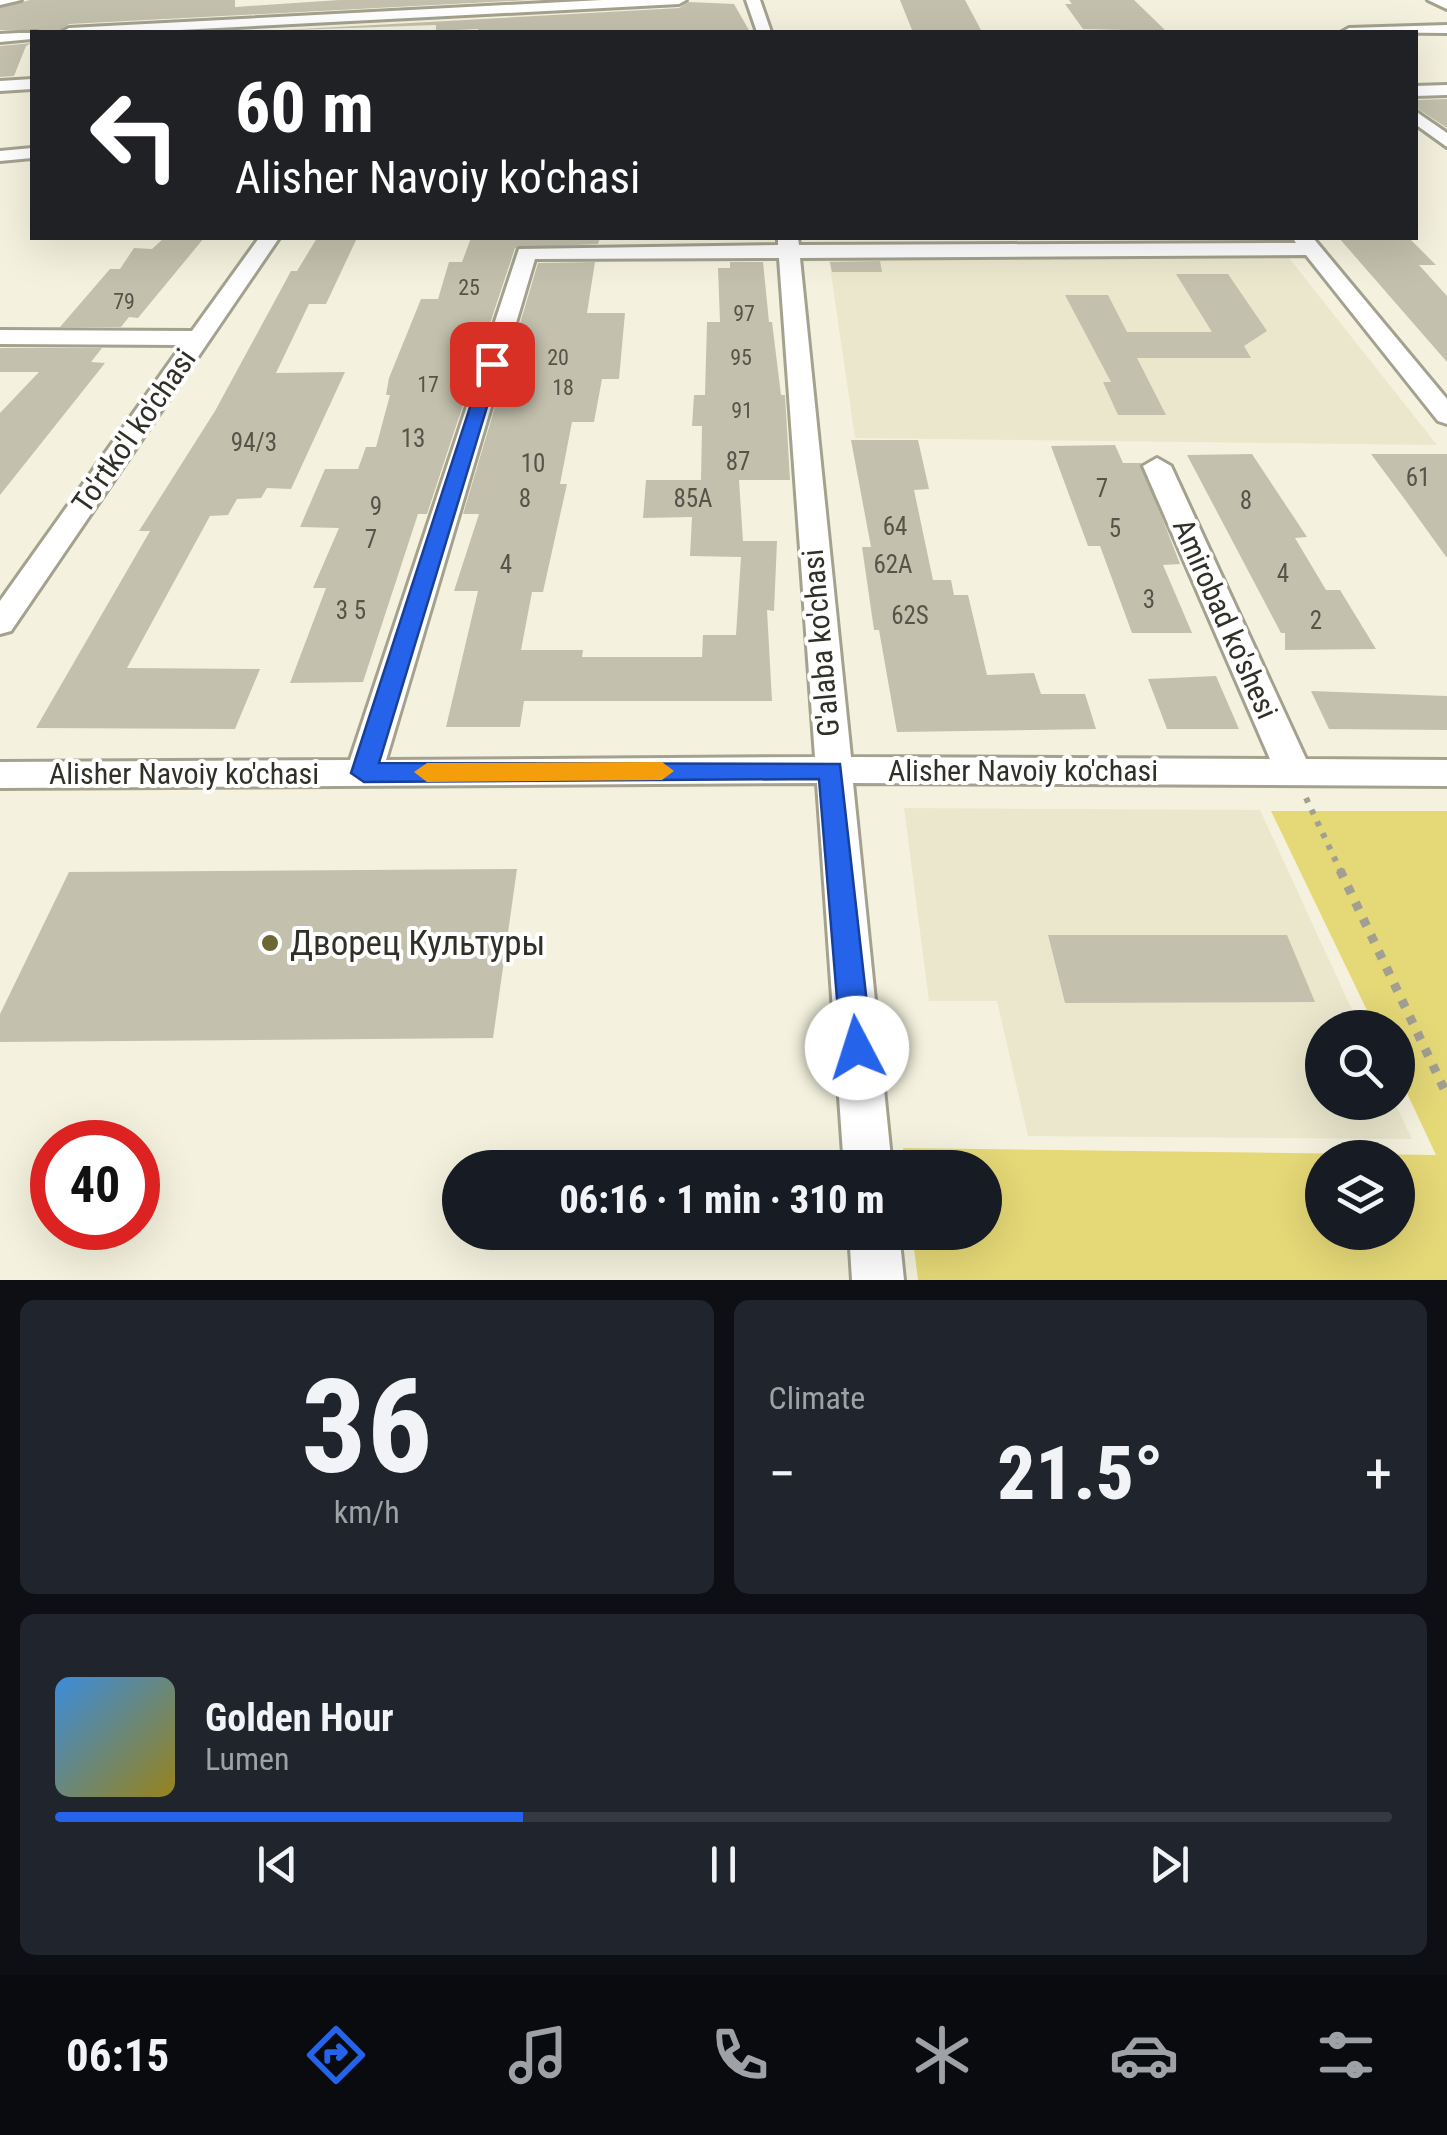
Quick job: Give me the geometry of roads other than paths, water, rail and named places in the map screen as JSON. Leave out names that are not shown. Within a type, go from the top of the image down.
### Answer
[{"type":"street","points":[[0,1],[14,0]]},
{"type":"street","points":[[93,30],[188,22],[679,0]]},
{"type":"street","points":[[753,0],[763,30]]},
{"type":"street","points":[[1435,0],[1447,6]]},
{"type":"street","points":[[1418,31],[1447,30]]},
{"type":"street","points":[[0,38],[30,36]]},
{"type":"street","points":[[0,86],[30,84]]},
{"type":"street","points":[[1418,91],[1447,90]]},
{"type":"street","points":[[1418,118],[1447,142]]},
{"type":"street","points":[[0,156],[30,153]]},
{"type":"street","name":"To'rtko'l ko'chasi","points":[[0,624],[267,240]]},
{"type":"street","points":[[364,773],[526,253],[788,243],[1308,243],[1447,416]]},
{"type":"street","name":"G'alaba ko'chasi","points":[[788,243],[866,1150]]},
{"type":"street","points":[[0,336],[198,338]]},
{"type":"street","name":"Amirobad ko'shesi","points":[[1156,466],[1294,772]]},
{"type":"street","name":"Alisher Navoiy ko'chasi","points":[[0,775],[831,770],[1447,773]]},
{"type":"street","points":[[876,1250],[878,1280]]},
{"type":"place","name":"Дворец Культуры","points":[[270,943]]}]
